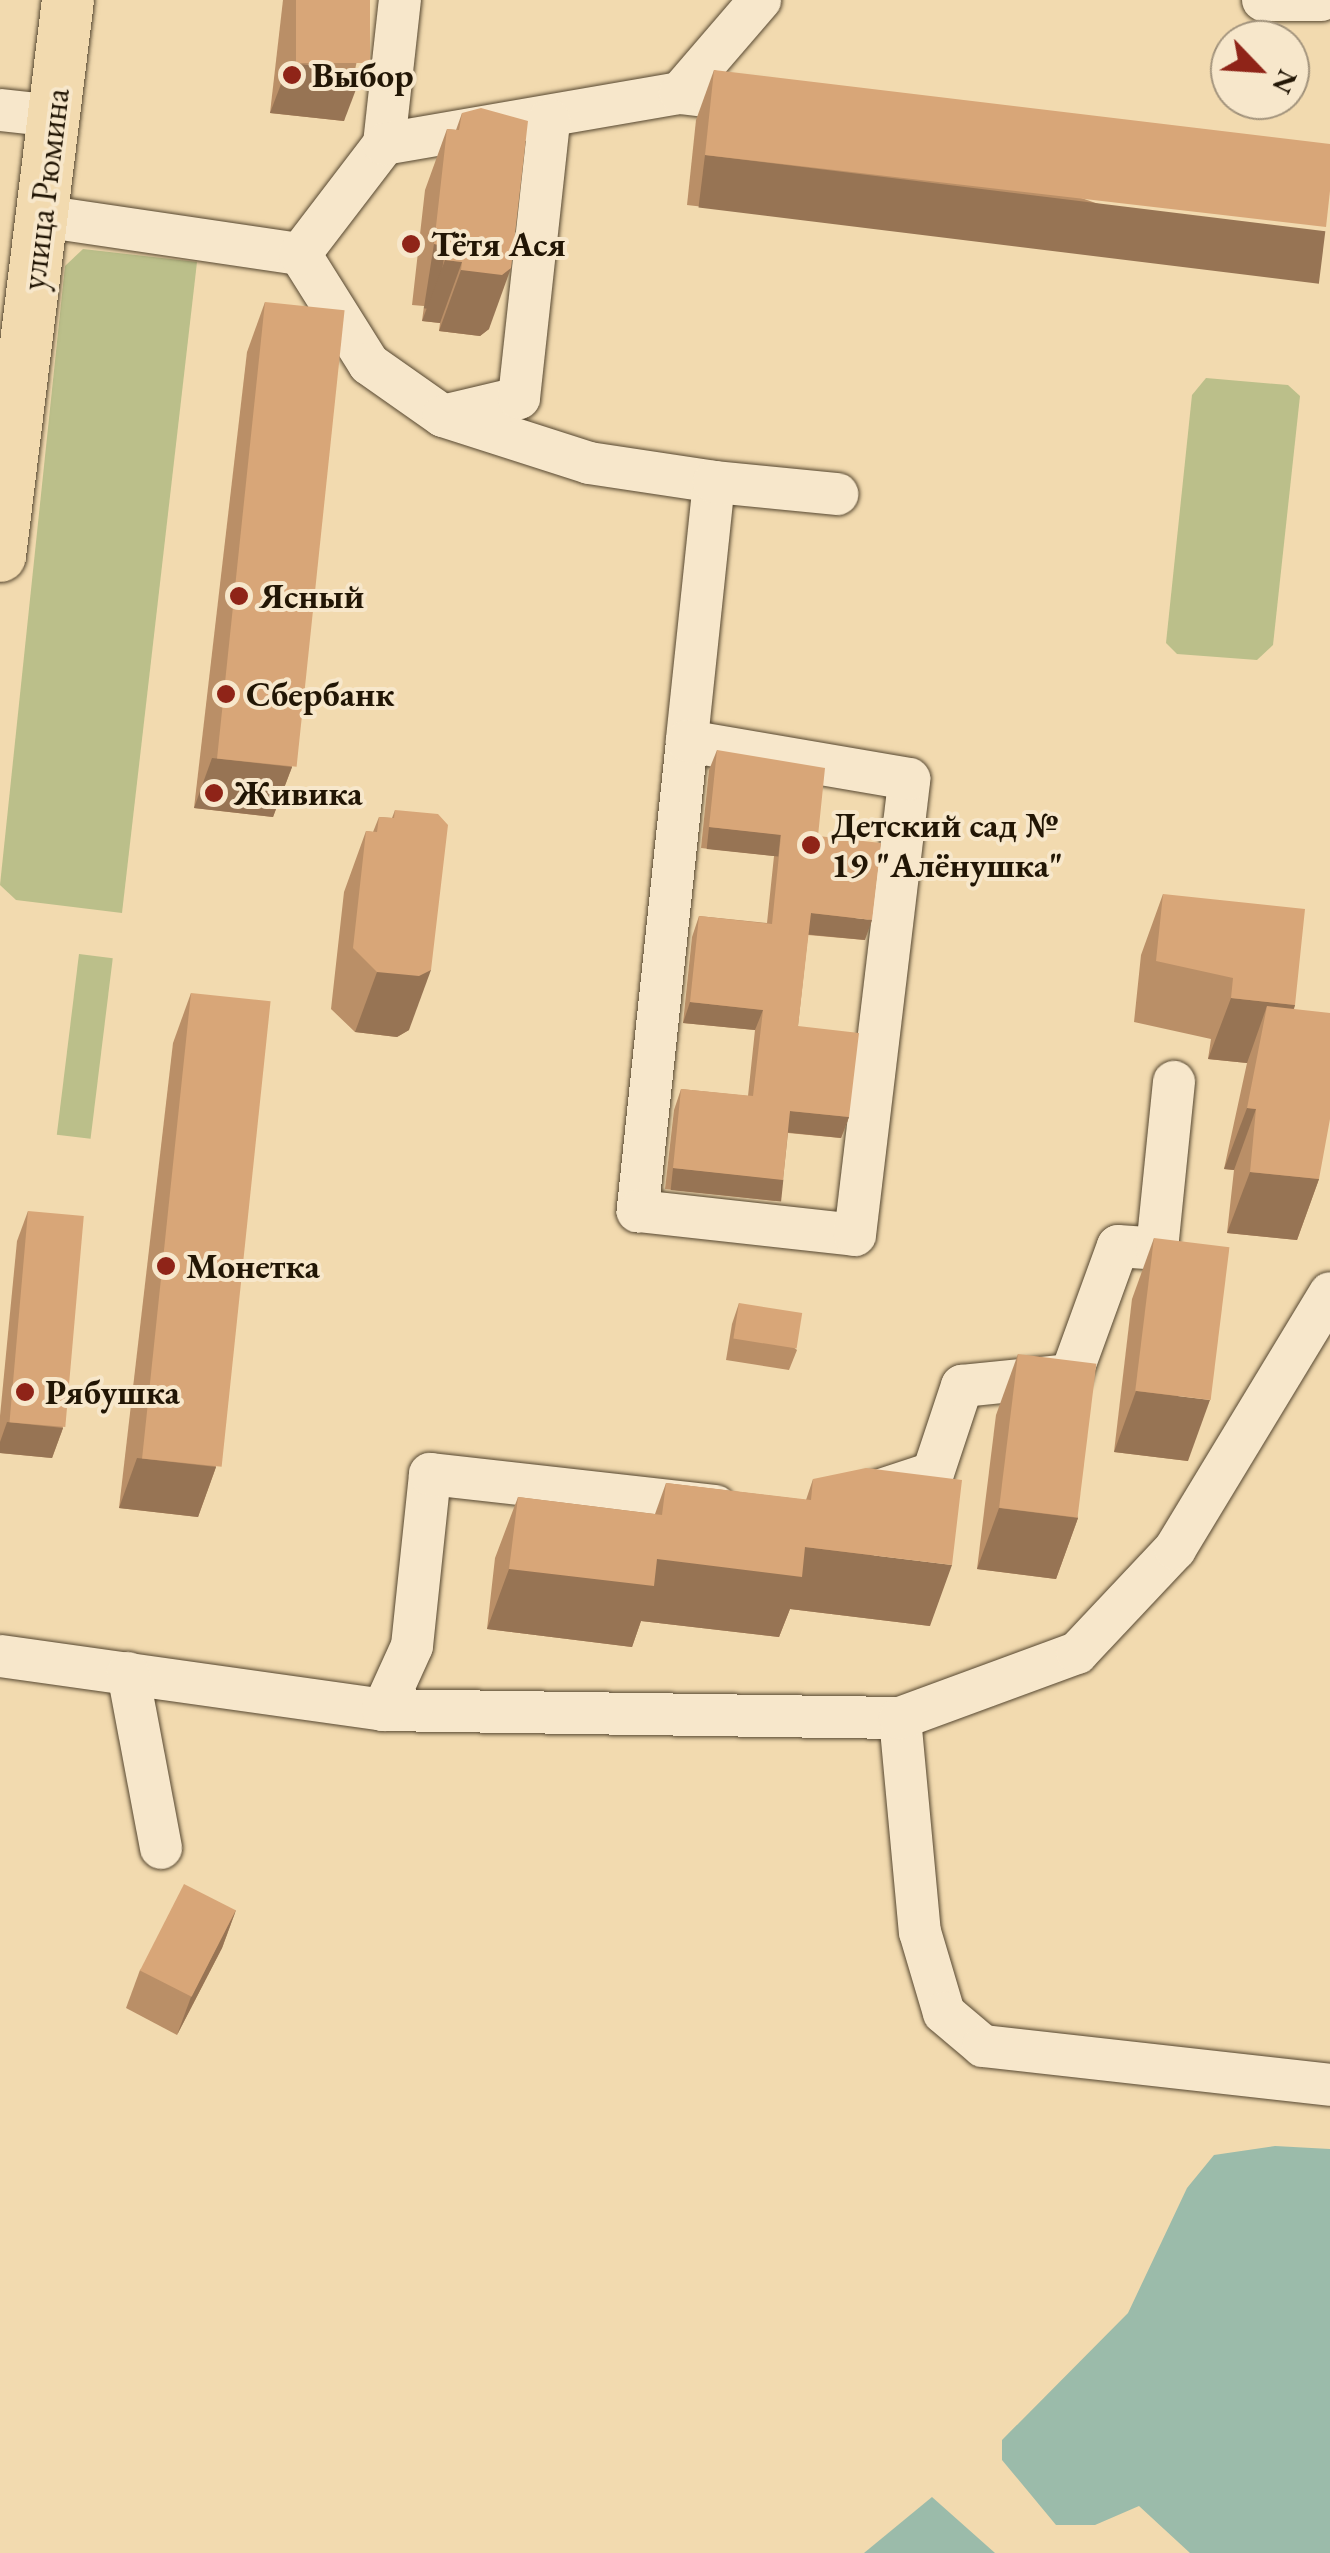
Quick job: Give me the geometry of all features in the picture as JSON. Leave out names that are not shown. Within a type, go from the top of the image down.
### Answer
[{"type":"main road","name":"улица Рюмина","points":[[0,556],[68,0]]},
{"type":"street","points":[[300,254],[384,144],[400,0]]},
{"type":"street","points":[[680,93],[760,0]]},
{"type":"street","points":[[1263,0],[1321,0]]},
{"type":"street","points":[[384,144],[550,120],[680,93],[798,108]]},
{"type":"street","points":[[0,110],[54,116]]},
{"type":"street","points":[[443,416],[519,398],[550,120]]},
{"type":"street","points":[[42,216],[300,254],[368,364],[443,416],[589,463],[714,482],[837,494]]},
{"type":"street","points":[[687,741],[909,779],[855,1235],[638,1211],[714,482]]},
{"type":"street","points":[[822,1510],[933,1474],[962,1386],[1071,1375],[1118,1246],[1157,1249],[1174,1082]]},
{"type":"street","points":[[0,1656],[383,1710],[900,1718],[1077,1653],[1175,1549],[1330,1293]]},
{"type":"street","points":[[383,1710],[412,1646],[430,1474],[765,1512]]},
{"type":"street","points":[[128,1673],[161,1848]]},
{"type":"street","points":[[900,1718],[920,1932],[944,2013],[970,2035],[1042,2057],[1330,2085]]},
{"type":"green space","points":[[83,249],[197,262],[122,913],[16,900],[0,885],[65,266]]},
{"type":"green space","points":[[1206,378],[1288,385],[1300,396],[1273,645],[1257,660],[1177,654],[1166,643],[1192,395]]},
{"type":"green space","points":[[79,954],[113,958],[91,1139],[57,1135]]},
{"type":"shaded area","points":[[1275,2146],[1330,2149],[1330,2553],[1190,2553],[1139,2506],[1095,2525],[1056,2525],[1002,2460],[1002,2440],[1128,2313],[1187,2188],[1214,2155]]},
{"type":"shaded area","points":[[932,2497],[995,2553],[864,2553]]},
{"type":"building","points":[[296,0],[370,0],[370,63],[296,63]]},
{"type":"building","points":[[714,70],[1330,144],[1326,227],[705,155]]},
{"type":"building","points":[[481,108],[528,121],[511,268],[502,275],[461,270],[462,262],[445,260],[446,246],[434,244],[447,129],[459,130],[462,113]]},
{"type":"building","points":[[265,302],[345,310],[297,767],[217,758]]},
{"type":"building","points":[[717,750],[825,768],[818,836],[881,843],[872,920],[811,913],[798,1026],[859,1033],[849,1117],[790,1111],[783,1180],[673,1168],[681,1089],[753,1096],[763,1010],[690,1002],[699,916],[772,924],[781,835],[709,827]]},
{"type":"building","points":[[395,810],[438,814],[448,825],[431,970],[419,976],[377,972],[353,948],[366,831],[377,832],[379,817],[394,818]]},
{"type":"building","points":[[1163,894],[1305,909],[1295,1005],[1231,998],[1233,978],[1156,961]]},
{"type":"building","points":[[191,993],[271,1001],[222,1467],[142,1458]]},
{"type":"building","points":[[1267,1006],[1330,1013],[1330,1119],[1319,1179],[1250,1172],[1256,1109],[1247,1108]]},
{"type":"building","points":[[28,1211],[84,1216],[65,1427],[10,1422]]},
{"type":"building","points":[[1154,1238],[1229,1247],[1211,1400],[1135,1391]]},
{"type":"building","points":[[739,1303],[802,1313],[797,1349],[733,1339]]},
{"type":"building","points":[[1018,1354],[1096,1364],[1078,1517],[999,1508]]},
{"type":"building","points":[[866,1468],[962,1480],[952,1565],[805,1547],[802,1577],[657,1559],[654,1586],[509,1569],[518,1497],[662,1515],[666,1483],[811,1500],[813,1479]]},
{"type":"building","points":[[184,1884],[236,1910],[192,1997],[140,1970]]},
{"type":"place","name":"Выбор","points":[[292,75]]},
{"type":"place","name":"Тётя Ася","points":[[411,244]]},
{"type":"place","name":"Ясный","points":[[239,596]]},
{"type":"place","name":"Сбербанк","points":[[226,694]]},
{"type":"place","name":"Живика","points":[[214,793]]},
{"type":"place","name":"Детский сад № 19 \"Алёнушка\"","points":[[811,845]]},
{"type":"place","name":"Монетка","points":[[166,1266]]},
{"type":"place","name":"Рябушка","points":[[25,1392]]}]
